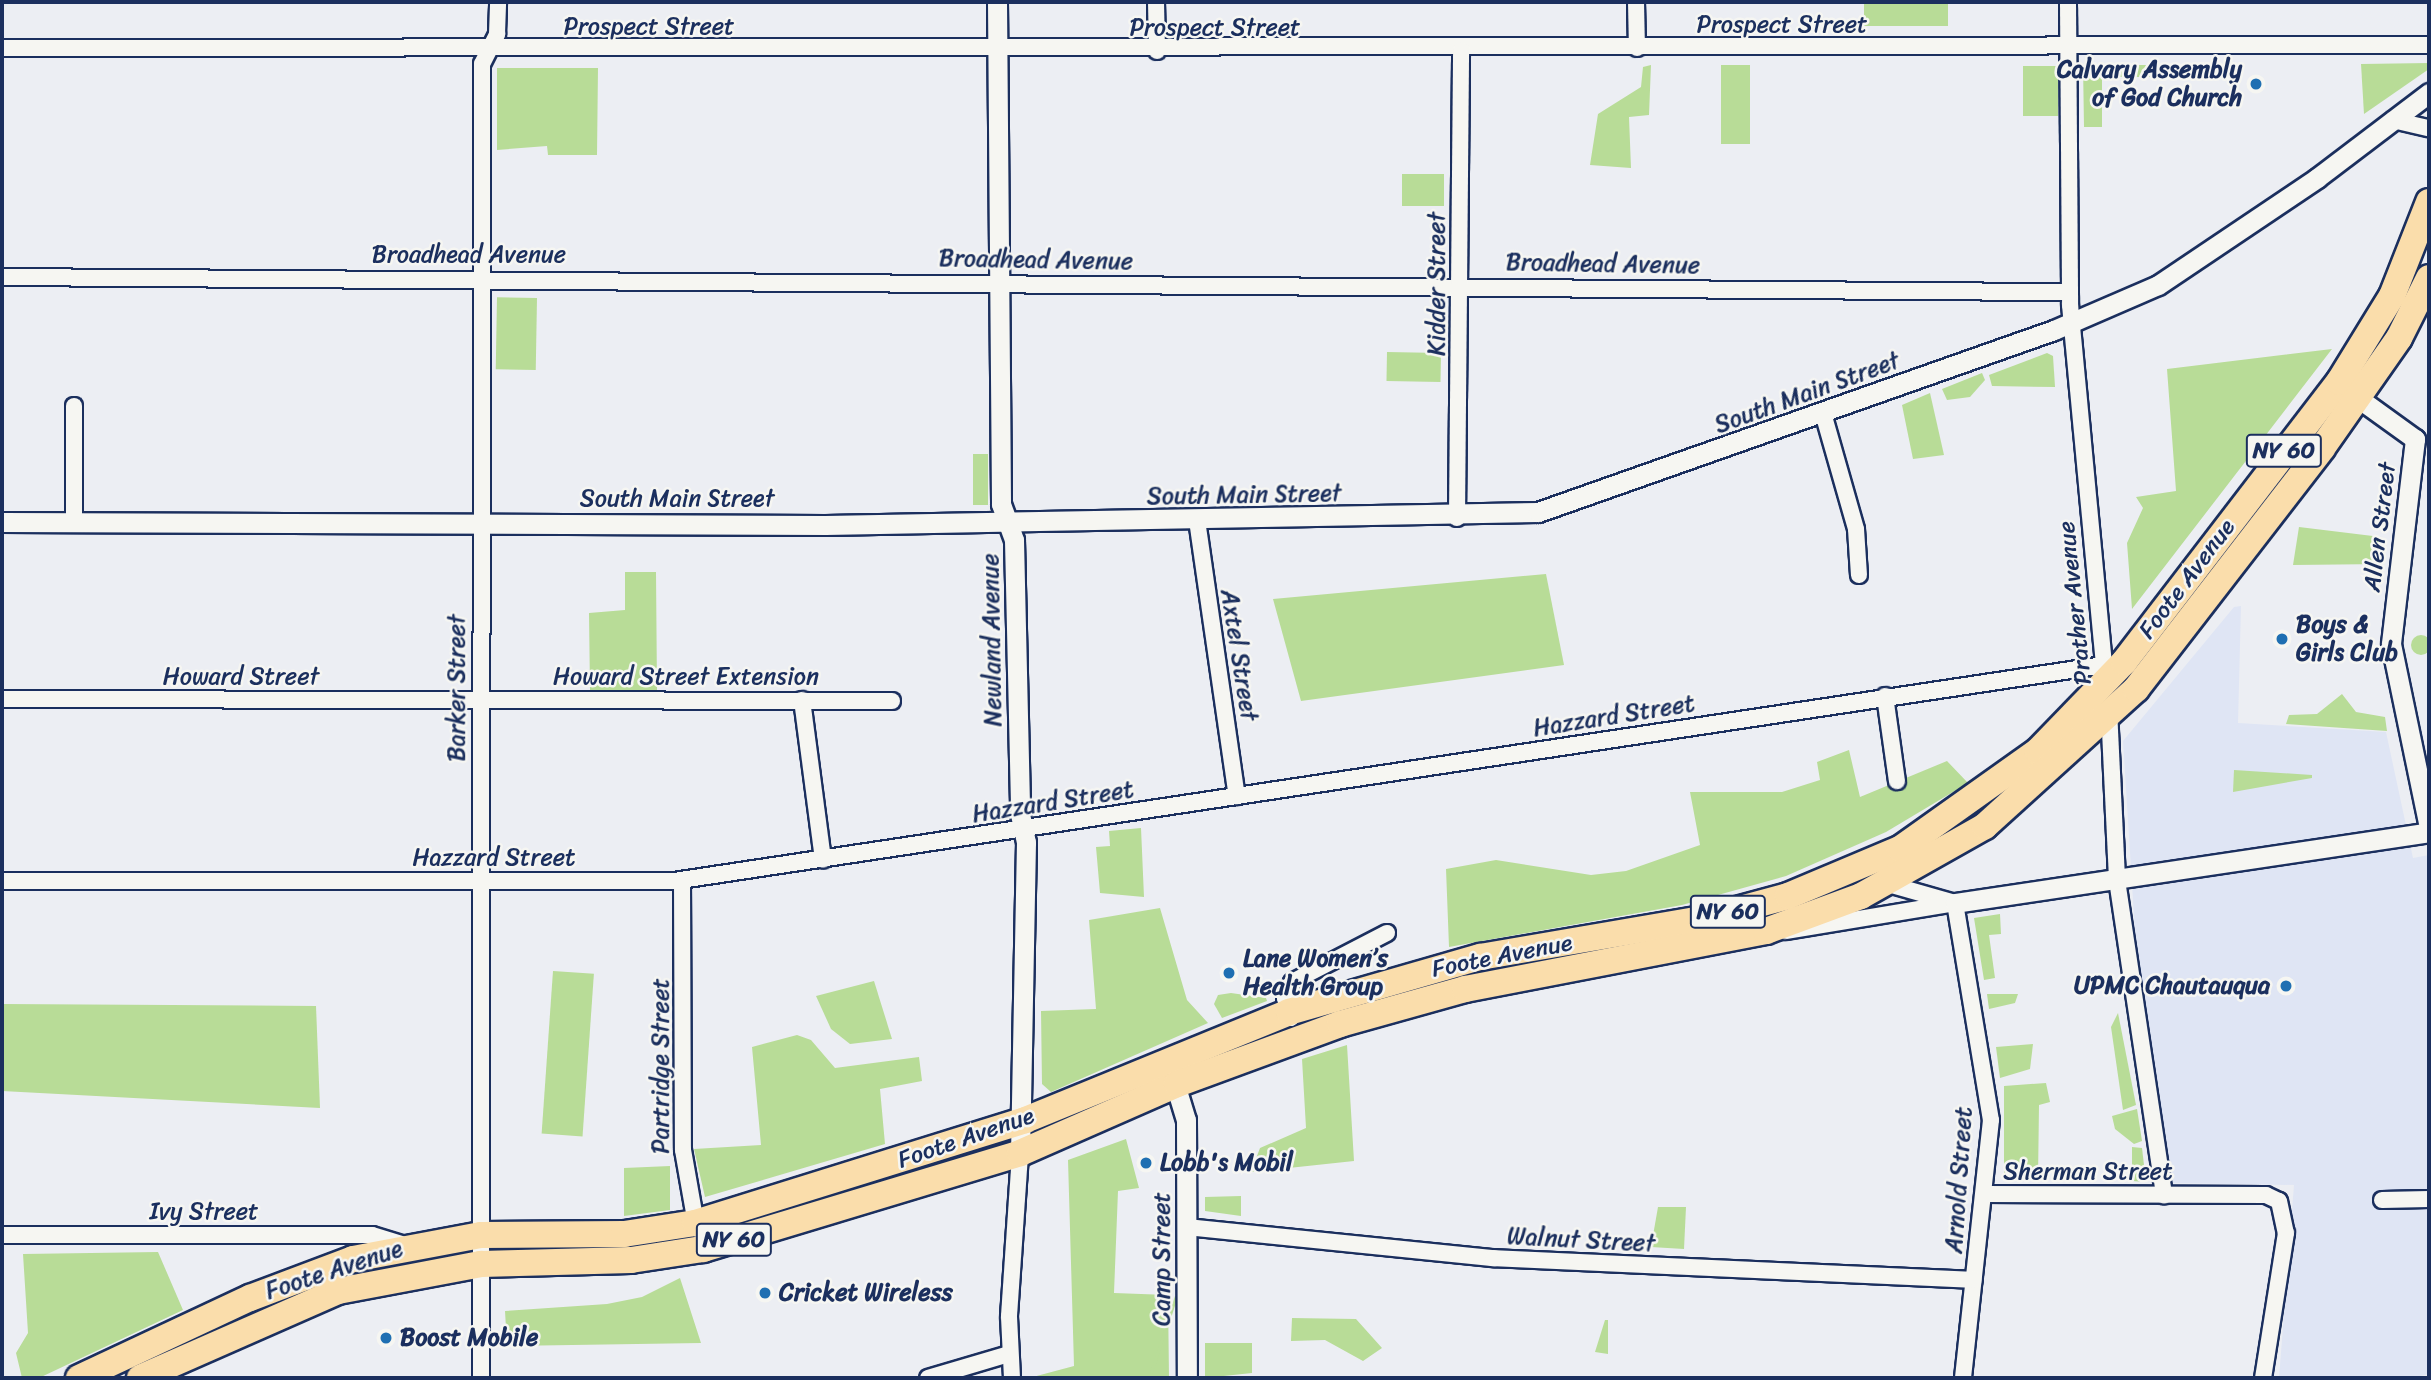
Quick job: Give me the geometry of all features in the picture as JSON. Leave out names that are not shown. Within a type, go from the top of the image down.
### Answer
[{"type":"highway","name":"Foote Avenue","points":[[140,1378],[338,1291],[481,1264],[631,1260],[703,1249],[1020,1153],[1177,1084],[1298,1037],[1465,989],[1766,931],[1886,884],[1985,826],[2136,689],[2347,391],[2392,296],[2429,202]]},
{"type":"highway","name":"Foote Avenue","points":[[79,1378],[288,1282],[405,1245],[481,1236],[624,1234],[695,1223],[1025,1120],[1164,1060],[1289,1012],[1480,957],[1703,919],[1852,871],[1900,849],[2001,781],[2105,673],[2347,391],[2399,338],[2429,278]]},
{"type":"street","name":"Barker Street","points":[[481,1378],[479,881],[482,64],[498,34],[498,2]]},
{"type":"street","name":"Newland Avenue","points":[[997,2],[1001,504],[1014,540],[1023,829],[1025,1120],[1020,1153]]},
{"type":"street","points":[[1157,2],[1157,51]]},
{"type":"street","points":[[1636,2],[1637,48]]},
{"type":"street","name":"Prather Avenue","points":[[2068,2],[2071,323],[2109,714],[2117,880],[2164,1196]]},
{"type":"street","name":"Prospect Street","points":[[2,48],[1157,51],[2068,49],[2429,45]]},
{"type":"street","name":"Kidder Street","points":[[1457,518],[1461,50]]},
{"type":"street","name":"South Main Street","points":[[2,522],[1008,523],[1457,518],[1557,508],[2071,323],[2194,262],[2429,93]]},
{"type":"street","points":[[2393,120],[2429,128]]},
{"type":"street","name":"Broadhead Avenue","points":[[2,277],[483,277],[2070,292]]},
{"type":"street","points":[[2347,391],[2422,441]]},
{"type":"street","points":[[74,405],[74,522]]},
{"type":"street","points":[[1824,413],[1856,529],[1859,575]]},
{"type":"street","name":"Allen Street","points":[[2422,441],[2391,644],[2429,829]]},
{"type":"street","name":"Axtel Street","points":[[1197,520],[1237,796]]},
{"type":"street","name":"Hazzard Street","points":[[2,881],[682,880],[1885,696],[2105,673]]},
{"type":"street","points":[[1885,696],[1897,781]]},
{"type":"street","name":"Howard Street","points":[[2,699],[480,701]]},
{"type":"street","points":[[802,700],[823,860]]},
{"type":"street","name":"Howard Street Extension","points":[[480,701],[892,701]]},
{"type":"street","name":"Foote Avenue","points":[[1766,931],[1812,930],[1955,904],[2429,829]]},
{"type":"street","name":"Foote Avenue","points":[[1852,871],[1955,904]]},
{"type":"street","name":"Partridge Street","points":[[682,880],[683,1150],[695,1223],[703,1249]]},
{"type":"street","name":"Arnold Street","points":[[1955,904],[1990,1120],[1963,1378]]},
{"type":"street","points":[[1298,1037],[1285,991],[1292,982],[1387,933]]},
{"type":"street","name":"Camp Street","points":[[1164,1060],[1177,1084],[1186,1120],[1187,1378]]},
{"type":"street","points":[[1012,1378],[1009,1354],[1020,1153]]},
{"type":"street","name":"Sherman Street","points":[[1983,1194],[2266,1195],[2285,1211],[2263,1378]]},
{"type":"street","points":[[2382,1200],[2429,1199]]},
{"type":"street","name":"Walnut Street","points":[[1187,1227],[1493,1258],[1973,1280]]},
{"type":"street","name":"Ivy Street","points":[[2,1235],[372,1235],[405,1245]]},
{"type":"street","points":[[928,1378],[1009,1354]]},
{"type":"shaded area","name":"UPMC Chautauqua","points":[[2241,606],[2238,723],[2386,732],[2413,858],[2429,855],[2429,1374],[2412,1378],[2279,1378],[2294,1185],[2170,1183],[2135,932],[2123,741],[2234,607]]},
{"type":"green space","points":[[1864,2],[1948,2],[1948,26],[1864,26]]},
{"type":"green space","points":[[2429,63],[2429,69],[2364,114],[2361,64]]},
{"type":"green space","points":[[1651,65],[1649,115],[1629,117],[1631,168],[1590,165],[1598,114],[1641,87],[1643,67]]},
{"type":"green space","points":[[1721,65],[1750,65],[1750,144],[1721,144]]},
{"type":"green space","points":[[2083,65],[2163,65],[2162,77],[2102,77],[2102,127],[2084,127]]},
{"type":"green space","points":[[2023,66],[2058,66],[2058,116],[2023,116]]},
{"type":"green space","points":[[497,68],[598,68],[597,155],[548,155],[547,146],[497,150]]},
{"type":"green space","points":[[1402,174],[1444,174],[1444,206],[1402,206]]},
{"type":"green space","points":[[497,297],[537,298],[536,370],[496,369]]},
{"type":"green space","points":[[2332,349],[2132,609],[2127,543],[2143,508],[2136,497],[2176,491],[2167,369]]},
{"type":"green space","points":[[1387,352],[1441,353],[1440,382],[1386,381]]},
{"type":"green space","points":[[2047,353],[2053,356],[2055,387],[1992,386],[1989,375]]},
{"type":"green space","points":[[1982,373],[1985,380],[1970,397],[1947,400],[1942,389]]},
{"type":"green space","points":[[1930,393],[1944,455],[1913,459],[1902,405]]},
{"type":"green space","points":[[973,454],[988,454],[988,505],[973,505]]},
{"type":"green space","points":[[2299,527],[2381,537],[2384,564],[2293,565]]},
{"type":"green space","points":[[625,572],[656,572],[657,690],[590,691],[589,613],[625,610]]},
{"type":"green space","points":[[1546,574],[1564,665],[1301,701],[1273,599]]},
{"type":"green space","points":[[2421,635],[2428,638],[2431,645],[2428,652],[2421,655],[2414,652],[2411,645],[2414,638]]},
{"type":"green space","points":[[2342,694],[2356,712],[2385,717],[2387,731],[2286,724],[2289,715],[2317,714]]},
{"type":"green space","points":[[1849,750],[1860,797],[1947,761],[1968,783],[1886,832],[1786,876],[1682,905],[1449,947],[1446,869],[1496,860],[1591,875],[1626,871],[1700,845],[1690,792],[1782,792],[1820,780],[1817,762]]},
{"type":"green space","points":[[2234,770],[2312,775],[2312,778],[2233,792]]},
{"type":"green space","points":[[1141,828],[1144,897],[1100,893],[1096,847],[1110,846],[1109,831]]},
{"type":"green space","points":[[1160,908],[1187,1000],[1208,1023],[1051,1092],[1042,1084],[1041,1011],[1096,1009],[1089,920]]},
{"type":"green space","points":[[2000,914],[2001,934],[1989,935],[1995,978],[1984,980],[1974,918]]},
{"type":"green space","points":[[553,971],[594,974],[583,1136],[542,1134]]},
{"type":"green space","points":[[874,981],[892,1039],[850,1044],[831,1029],[816,996]]},
{"type":"green space","points":[[1231,993],[1266,998],[1267,1001],[1222,1018],[1214,1004],[1218,995]]},
{"type":"green space","points":[[1987,994],[2018,994],[2015,1003],[1989,1009]]},
{"type":"green space","points":[[2,1004],[316,1006],[320,1108],[2,1091]]},
{"type":"green space","points":[[2118,1013],[2136,1105],[2123,1110],[2111,1027]]},
{"type":"green space","points":[[797,1035],[811,1040],[835,1068],[919,1057],[922,1081],[880,1089],[885,1144],[705,1197],[694,1149],[761,1145],[752,1047]]},
{"type":"green space","points":[[2033,1044],[2030,1069],[2000,1078],[1996,1047]]},
{"type":"green space","points":[[1347,1045],[1354,1161],[1251,1172],[1260,1148],[1306,1128],[1302,1059]]},
{"type":"green space","points":[[2046,1083],[2050,1102],[2039,1105],[2038,1179],[2004,1179],[2004,1086]]},
{"type":"green space","points":[[2137,1109],[2142,1141],[2134,1144],[2115,1129],[2112,1116]]},
{"type":"green space","points":[[1126,1139],[1139,1188],[1118,1191],[1114,1293],[1168,1295],[1169,1378],[1029,1378],[1074,1366],[1068,1160]]},
{"type":"green space","points":[[2132,1147],[2142,1148],[2146,1182],[2132,1181]]},
{"type":"green space","points":[[670,1166],[670,1210],[624,1216],[624,1168]]},
{"type":"green space","points":[[1241,1196],[1241,1216],[1205,1211],[1205,1197]]},
{"type":"green space","points":[[1658,1207],[1686,1207],[1684,1249],[1651,1247]]},
{"type":"green space","points":[[158,1252],[183,1310],[39,1378],[22,1378],[16,1353],[28,1333],[23,1254]]},
{"type":"green space","points":[[680,1278],[701,1343],[507,1346],[505,1311],[607,1304],[642,1297]]},
{"type":"green space","points":[[1175,1296],[1178,1297],[1153,1374],[1150,1373]]},
{"type":"green space","points":[[1292,1318],[1356,1319],[1382,1348],[1363,1361],[1325,1340],[1291,1341]]},
{"type":"green space","points":[[1605,1320],[1608,1320],[1608,1354],[1595,1352]]},
{"type":"green space","points":[[1205,1343],[1252,1343],[1252,1373],[1205,1378]]},
{"type":"place","name":"Calvary Assembly of God Church","points":[[2256,84]]},
{"type":"place","name":"Boys & Girls Club","points":[[2282,639]]},
{"type":"place","name":"Lane Women’s Health Group","points":[[1229,973]]},
{"type":"place","name":"UPMC Chautauqua","points":[[2286,986]]},
{"type":"place","name":"Lobb's Mobil","points":[[1146,1163]]},
{"type":"place","name":"Cricket Wireless","points":[[765,1293]]},
{"type":"place","name":"Boost Mobile","points":[[386,1338]]}]
